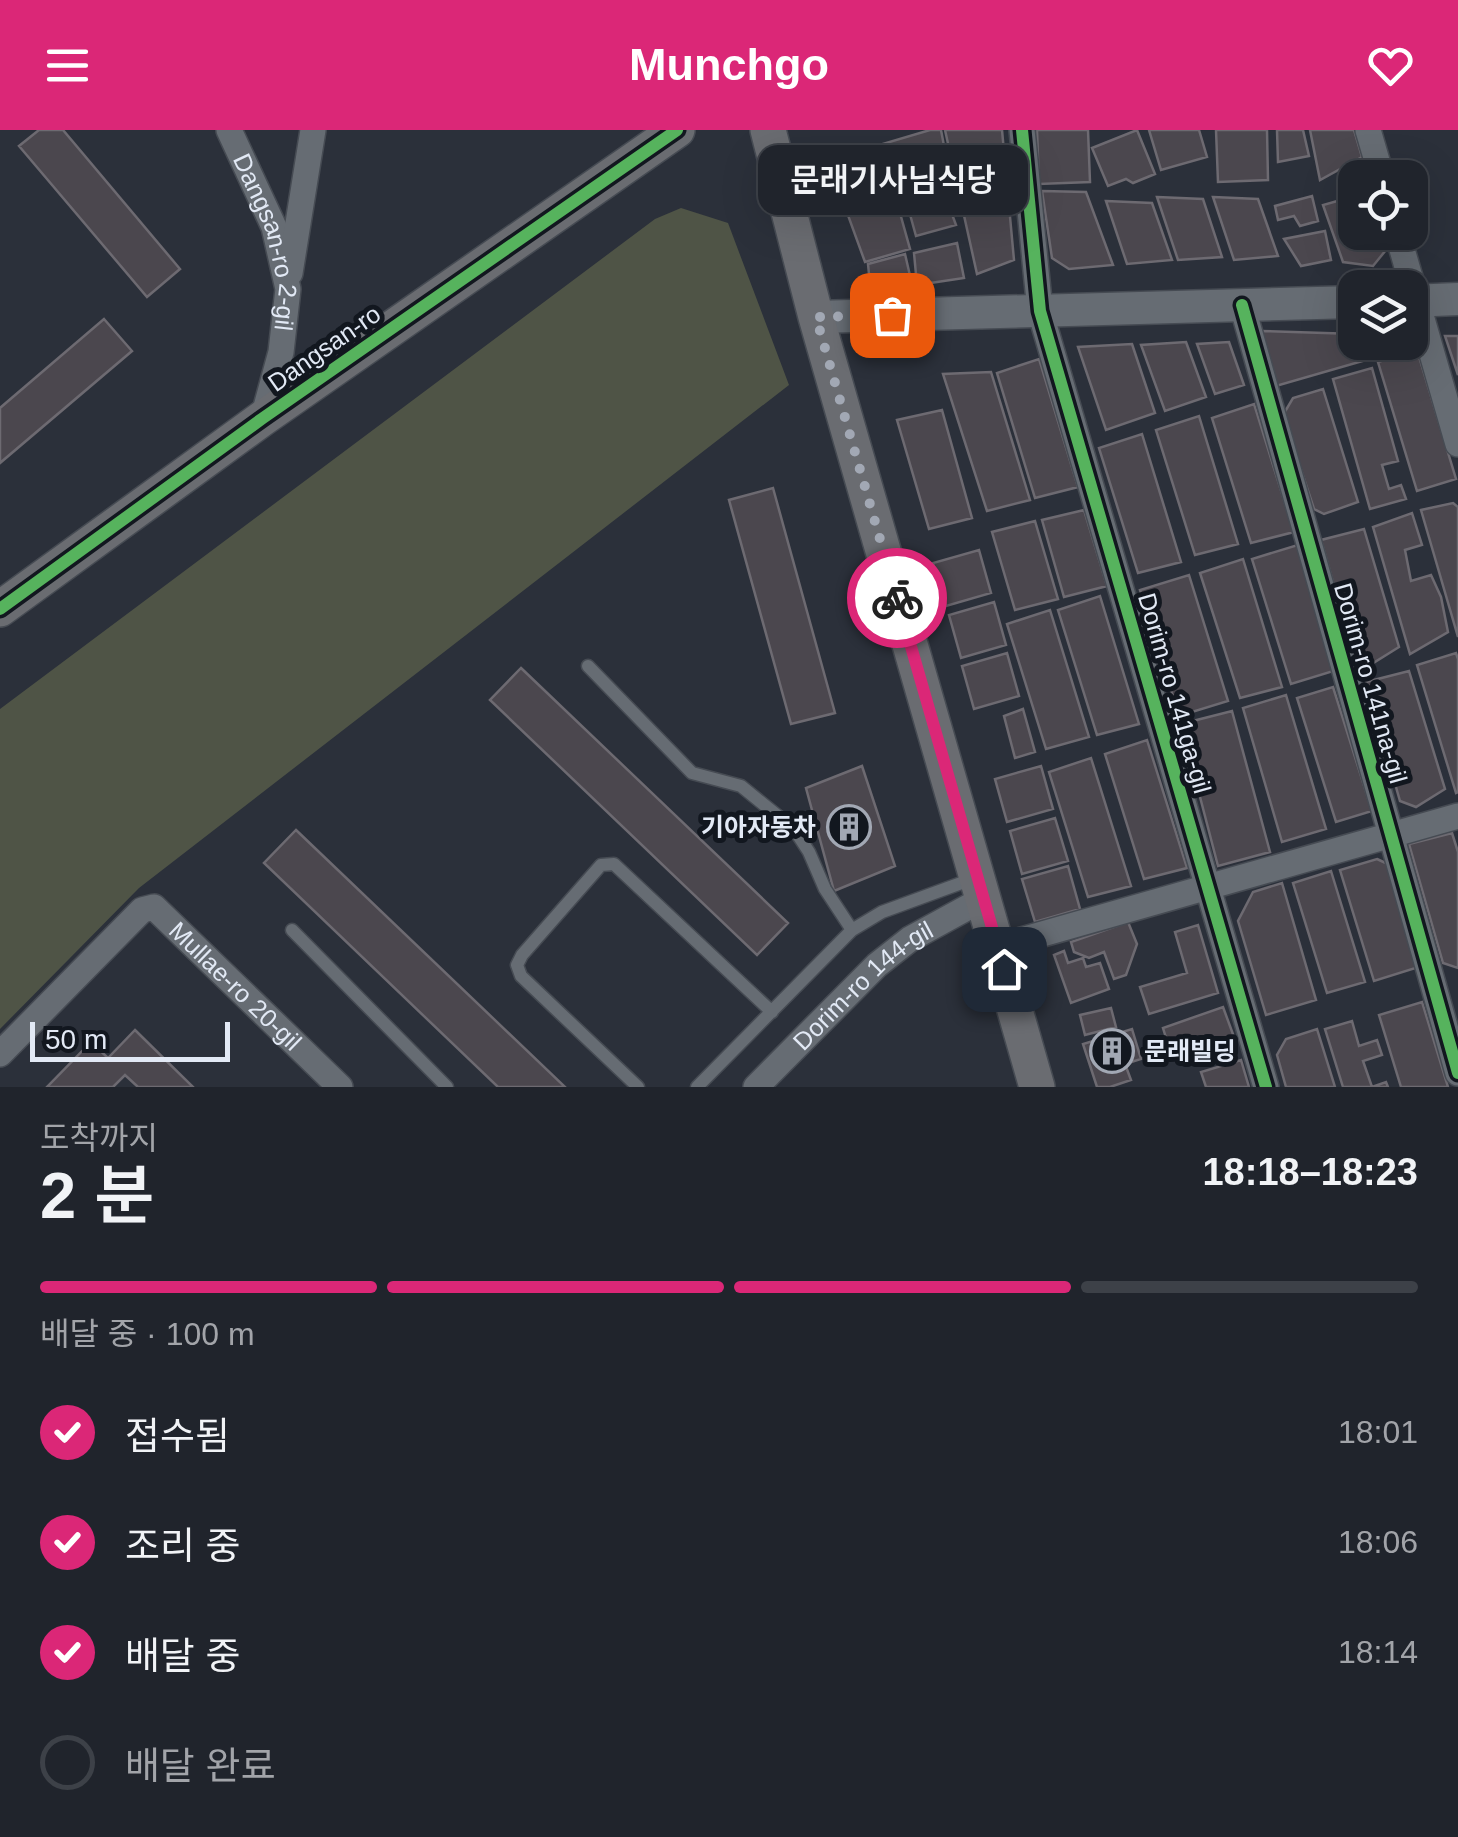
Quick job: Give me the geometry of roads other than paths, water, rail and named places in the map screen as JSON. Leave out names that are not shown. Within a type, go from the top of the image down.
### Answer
[{"type":"main road","name":"Dangsan-ro","points":[[0,609],[263,418],[677,130]]},
{"type":"main road","points":[[768,130],[816,317],[1037,1087]]},
{"type":"street","name":"Dangsan-ro 2-gil","points":[[229,130],[274,227],[288,289],[281,352],[263,418]]},
{"type":"street","points":[[288,289],[313,130]]},
{"type":"street","name":"Dorim-ro 141ga-gil","points":[[1022,130],[1040,311],[1266,1087]]},
{"type":"street","points":[[1368,130],[1377,160]]},
{"type":"street","points":[[1428,300],[1458,299]]},
{"type":"street","points":[[816,317],[1338,302]]},
{"type":"street","name":"Dorim-ro 141na-gil","points":[[1242,305],[1458,1073]]},
{"type":"street","points":[[1428,348],[1458,444]]},
{"type":"street","points":[[997,947],[1458,816]]},
{"type":"street","name":"Dorim-ro 144-gil","points":[[756,1087],[877,965],[980,888]]},
{"type":"street","name":"Mullae-ro 20-gil","points":[[0,1054],[142,910],[154,907],[340,1087]]},
{"type":"lane","points":[[588,666],[692,773],[741,786],[794,829],[852,930]]},
{"type":"lane","points":[[638,1087],[521,976],[517,965],[602,865],[614,864],[772,1012]]},
{"type":"lane","points":[[697,1087],[852,930],[882,912],[980,888]]},
{"type":"lane","points":[[292,930],[447,1087]]},
{"type":"place","name":"문래기사님식당","points":[[892,315]]},
{"type":"place","name":"기아자동차","points":[[849,827]]},
{"type":"place","name":"문래빌딩","points":[[1112,1051]]}]
